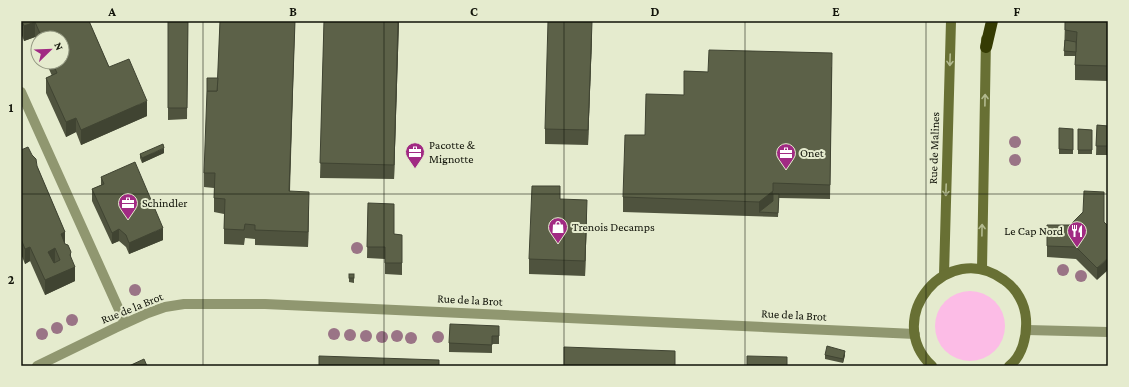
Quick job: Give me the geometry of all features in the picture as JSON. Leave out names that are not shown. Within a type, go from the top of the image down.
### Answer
[{"type":"highway","points":[[986,47],[992,21]]},
{"type":"main road","name":"Rue de Malines","points":[[944,275],[951,21]]},
{"type":"main road","points":[[982,269],[986,21]]},
{"type":"main road","points":[[932,366],[919,348],[915,334],[914,319],[917,306],[924,293],[933,283],[944,275],[962,269],[982,269],[997,275],[1010,285],[1020,298],[1026,313],[1027,330],[1022,348],[1009,366]]},
{"type":"street","points":[[21,92],[125,323]]},
{"type":"street","name":"Rue de la Brot","points":[[37,366],[125,323],[159,309],[184,304],[265,304],[915,334]]},
{"type":"street","points":[[1027,330],[1108,332]]},
{"type":"shaded area","points":[[970,291],[983,294],[995,301],[1002,313],[1005,326],[1002,339],[995,351],[983,358],[970,361],[957,358],[945,351],[938,339],[935,326],[938,313],[945,301],[957,294]]},
{"type":"building","points":[[22,21],[89,21],[109,67],[129,59],[147,101],[81,130],[76,118],[66,122],[46,78],[57,73],[56,70],[70,70],[70,30],[38,30],[35,22],[24,26]]},
{"type":"building","points":[[168,21],[188,21],[187,108],[168,108]]},
{"type":"building","points":[[220,21],[295,21],[289,191],[309,192],[308,232],[255,230],[255,225],[245,224],[244,230],[224,229],[225,199],[214,198],[215,173],[204,173],[207,91],[217,91]]},
{"type":"building","points":[[324,21],[398,21],[394,165],[320,163]]},
{"type":"building","points":[[548,21],[592,22],[588,130],[545,129]]},
{"type":"building","points":[[1065,21],[1108,21],[1108,66],[1075,65],[1077,32],[1065,30]]},
{"type":"building","points":[[1065,40],[1076,42],[1076,52],[1064,51]]},
{"type":"building","points":[[709,50],[832,53],[830,185],[773,183],[773,191],[759,202],[623,197],[625,135],[645,135],[646,94],[684,95],[684,71],[708,72]]},
{"type":"building","points":[[207,78],[218,78],[217,91],[207,91]]},
{"type":"building","points":[[1097,125],[1108,126],[1108,146],[1096,146]]},
{"type":"building","points":[[1059,128],[1073,129],[1073,150],[1059,149]]},
{"type":"building","points":[[1078,129],[1092,130],[1092,150],[1078,150]]},
{"type":"building","points":[[163,144],[164,148],[142,158],[140,154]]},
{"type":"building","points":[[28,147],[36,159],[37,166],[65,232],[61,234],[65,244],[68,245],[71,252],[70,255],[75,267],[45,280],[30,247],[25,249],[21,239],[21,150]],"holes":[[[55,248],[60,260],[54,263],[48,252]]]},
{"type":"building","name":"Schindler","points":[[135,162],[163,228],[129,243],[126,235],[119,229],[112,233],[92,189],[104,184],[101,177]]},
{"type":"building","name":"Trenois Decamps","points":[[532,186],[560,186],[560,199],[587,200],[585,261],[529,259]]},
{"type":"building","name":"Le Cap Nord","points":[[1084,191],[1104,192],[1104,222],[1108,226],[1108,258],[1097,268],[1076,247],[1047,246],[1047,225],[1070,225],[1083,212]]},
{"type":"building","points":[[773,194],[779,194],[778,213],[759,212],[773,201]]},
{"type":"building","points":[[368,203],[394,204],[394,234],[402,235],[402,263],[385,263],[385,247],[367,247]]},
{"type":"building","points":[[349,274],[354,274],[354,278],[349,278]]},
{"type":"building","points":[[450,324],[499,326],[499,336],[492,336],[492,345],[449,343]]},
{"type":"building","points":[[827,346],[845,351],[843,359],[825,355]]},
{"type":"building","points":[[564,347],[675,351],[675,366],[564,366]]},
{"type":"building","points":[[319,356],[439,360],[439,366],[319,366]]},
{"type":"building","points":[[747,356],[787,357],[787,366],[747,366]]},
{"type":"building","points":[[144,359],[147,366],[129,366]]},
{"type":"place","name":"Pacotte & Mignotte","points":[[415,169]]},
{"type":"place","name":"Onet","points":[[786,170]]},
{"type":"place","name":"Schindler","points":[[128,220]]},
{"type":"place","name":"Trenois Decamps","points":[[558,244]]},
{"type":"place","name":"Le Cap Nord","points":[[1077,248]]}]
